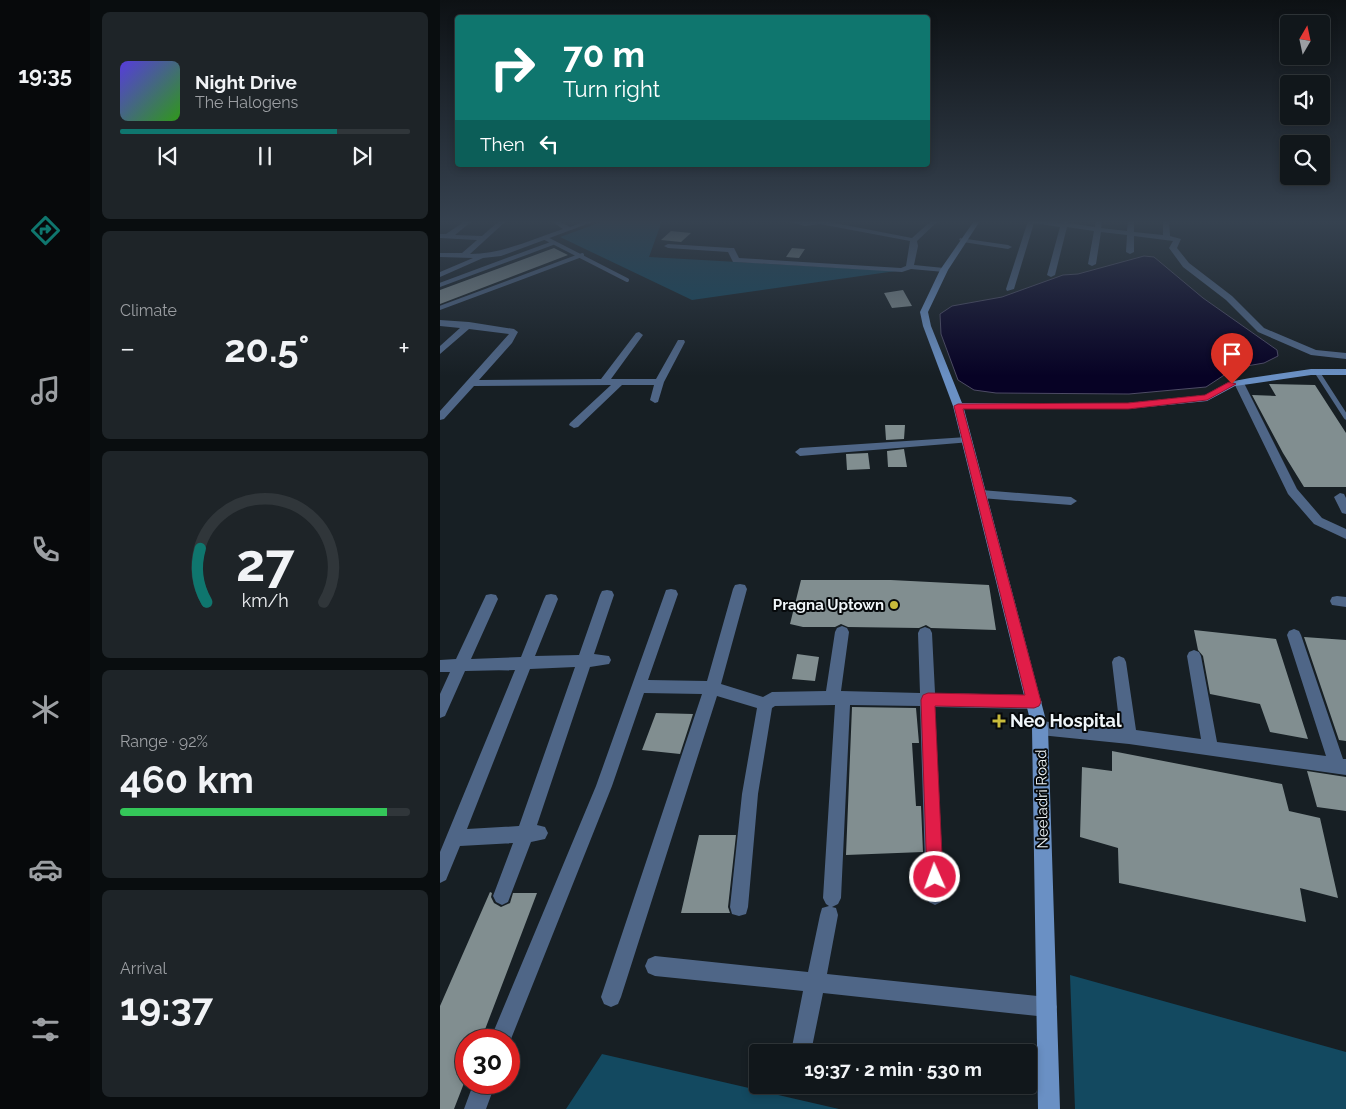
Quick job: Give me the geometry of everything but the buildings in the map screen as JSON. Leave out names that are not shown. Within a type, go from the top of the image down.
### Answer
[{"type":"street","name":"Neeladri Road","points":[[943,273],[924,308],[924,318],[958,406],[1040,728],[1049,1109]]},
{"type":"street","points":[[1010,289],[1015,273]]},
{"type":"street","points":[[1196,273],[1229,298],[1261,330],[1314,353],[1346,356]]},
{"type":"street","points":[[440,323],[469,325],[514,332],[509,341],[440,417]]},
{"type":"street","points":[[440,352],[469,325]]},
{"type":"street","points":[[603,383],[639,335]]},
{"type":"street","points":[[655,400],[659,382],[681,342]]},
{"type":"street","points":[[958,406],[1128,406],[1207,398],[1232,384],[1317,372],[1346,372]]},
{"type":"street","points":[[470,383],[659,382]]},
{"type":"street","points":[[574,425],[619,383]]},
{"type":"street","points":[[1239,383],[1292,491],[1318,522],[1346,534]]},
{"type":"street","points":[[800,452],[967,440]]},
{"type":"street","points":[[981,494],[1071,501]]},
{"type":"street","points":[[1340,497],[1346,510]]},
{"type":"street","points":[[611,997],[712,688],[740,589]]},
{"type":"street","points":[[505,1029],[604,786],[671,594]]},
{"type":"street","points":[[502,896],[532,834],[584,661],[607,595]]},
{"type":"street","points":[[440,711],[491,599]]},
{"type":"street","points":[[440,874],[550,599]]},
{"type":"street","points":[[803,1044],[831,907],[842,632]]},
{"type":"street","points":[[924,633],[936,896]]},
{"type":"street","points":[[1040,728],[1129,737],[1341,767],[1294,636]]},
{"type":"street","points":[[1194,656],[1211,749]]},
{"type":"street","points":[[440,666],[604,660]]},
{"type":"street","points":[[1119,662],[1129,737]]},
{"type":"street","points":[[639,686],[712,688],[765,704]]},
{"type":"street","points":[[739,907],[750,794],[765,704],[772,699],[838,698],[1034,702]]},
{"type":"street","points":[[454,838],[532,834]]},
{"type":"street","points":[[655,966],[1047,1007]]},
{"type":"street","points":[[475,1109],[481,1094]]},
{"type":"lane","points":[[440,285],[473,273]]},
{"type":"lane","points":[[440,308],[534,273]]},
{"type":"lane","points":[[614,273],[627,280]]},
{"type":"lane","points":[[1317,372],[1346,416]]},
{"type":"shaded area","points":[[635,273],[884,273],[692,300]]},
{"type":"shaded area","points":[[1173,273],[1203,298],[1277,350],[1278,356],[1264,363],[1235,368],[1206,387],[1129,394],[996,393],[974,390],[958,380],[941,334],[940,314],[952,306],[1002,297],[1063,275]]},
{"type":"shaded area","points":[[1070,975],[1346,1052],[1346,1109],[1075,1109]]},
{"type":"shaded area","points":[[602,1054],[749,1088],[749,1094],[774,1094],[839,1109],[566,1109]]},
{"type":"place","name":"Pragna Uptown","points":[[894,605]]},
{"type":"place","name":"Neo Hospital","points":[[999,721]]},
{"type":"route","points":[[935,877],[928,700],[1034,702],[958,406],[1128,406],[1207,398],[1232,384]]}]
